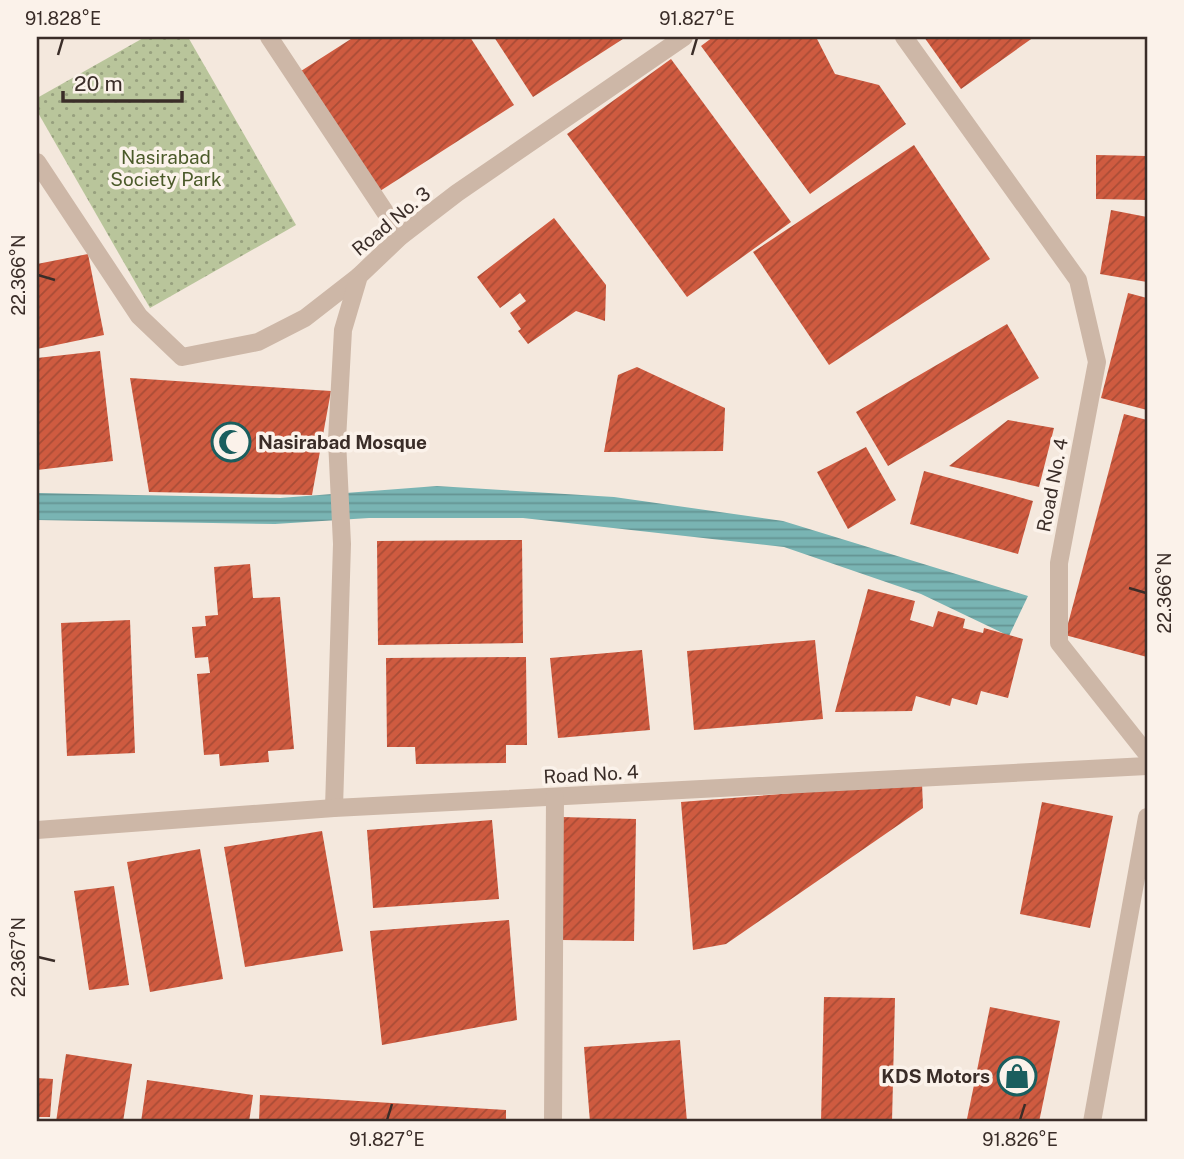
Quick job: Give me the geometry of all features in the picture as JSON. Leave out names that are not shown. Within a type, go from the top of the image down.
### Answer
[{"type":"street","points":[[269,37],[401,236]]},
{"type":"street","name":"Road No. 4","points":[[904,37],[1078,280],[1097,362],[1059,563],[1059,643],[1147,754]]},
{"type":"street","name":"Road No. 3","points":[[334,808],[342,544],[337,440],[343,330],[359,276],[401,236],[457,193],[676,39]]},
{"type":"street","points":[[37,162],[139,316],[182,357],[258,342],[305,318],[359,276]]},
{"type":"street","name":"Road No. 4","points":[[37,830],[334,808],[1147,766]]},
{"type":"street","points":[[554,1122],[555,797]]},
{"type":"street","points":[[1092,1122],[1147,817]]},
{"type":"green space","name":"Nasirabad Society Park","points":[[145,37],[188,37],[296,225],[150,308],[37,111],[37,98]]},
{"type":"water","points":[[437,486],[614,497],[783,521],[1028,596],[1009,636],[921,594],[784,547],[523,518],[369,518],[275,524],[37,520],[37,493],[280,498]]},
{"type":"building","points":[[354,37],[470,37],[514,105],[380,191],[301,71]]},
{"type":"building","points":[[494,37],[626,37],[533,97]]},
{"type":"building","points":[[713,37],[816,37],[835,74],[879,85],[906,124],[810,194],[701,46]]},
{"type":"building","points":[[924,37],[1034,37],[961,89]]},
{"type":"building","points":[[671,59],[791,222],[687,297],[567,134]]},
{"type":"building","points":[[914,145],[990,259],[829,365],[753,252]]},
{"type":"building","points":[[1096,155],[1147,156],[1147,200],[1096,199]]},
{"type":"building","points":[[1111,210],[1147,217],[1147,282],[1100,274]]},
{"type":"building","points":[[554,218],[606,285],[605,321],[576,311],[528,344],[518,331],[521,329],[510,313],[526,301],[520,293],[500,308],[477,277]]},
{"type":"building","points":[[88,254],[104,335],[37,349],[37,264]]},
{"type":"building","points":[[1128,293],[1147,298],[1147,410],[1101,398]]},
{"type":"building","points":[[1007,324],[1039,378],[888,466],[856,412]]},
{"type":"building","points":[[100,351],[113,461],[37,470],[37,358]]},
{"type":"building","points":[[637,367],[725,408],[723,451],[604,452],[618,375]]},
{"type":"building","name":"Nasirabad Mosque","points":[[130,378],[331,391],[312,495],[149,492]]},
{"type":"building","points":[[1124,414],[1147,420],[1147,657],[1065,635]]},
{"type":"building","points":[[1008,420],[1054,428],[1039,487],[949,466]]},
{"type":"building","points":[[866,447],[896,500],[848,529],[817,472]]},
{"type":"building","points":[[924,471],[1033,501],[1018,554],[910,524]]},
{"type":"building","points":[[522,540],[523,643],[378,645],[377,541]]},
{"type":"building","points":[[250,564],[253,598],[280,597],[294,749],[268,751],[269,762],[220,766],[219,754],[204,755],[197,674],[210,673],[208,657],[195,658],[192,627],[206,626],[205,616],[218,615],[214,567]]},
{"type":"building","points":[[868,589],[915,601],[910,620],[933,627],[938,611],[965,619],[963,628],[983,633],[984,628],[1023,639],[1008,698],[981,691],[977,705],[952,698],[950,706],[916,696],[912,711],[835,712]]},
{"type":"building","points":[[130,620],[135,753],[67,756],[61,623]]},
{"type":"building","points":[[815,640],[823,719],[694,730],[687,651]]},
{"type":"building","points":[[642,650],[650,730],[558,738],[550,658]]},
{"type":"building","points":[[526,657],[527,745],[506,745],[506,763],[416,764],[415,747],[387,747],[386,658]]},
{"type":"building","points":[[922,783],[923,808],[726,944],[693,950],[681,802]]},
{"type":"building","points":[[1042,802],[1113,816],[1090,928],[1020,914]]},
{"type":"building","points":[[562,817],[636,819],[634,941],[561,940]]},
{"type":"building","points":[[492,820],[499,899],[373,908],[367,830]]},
{"type":"building","points":[[322,831],[343,951],[245,967],[224,847]]},
{"type":"building","points":[[200,849],[223,979],[150,992],[127,862]]},
{"type":"building","points":[[114,886],[129,985],[89,990],[74,891]]},
{"type":"building","points":[[509,920],[517,1020],[382,1045],[370,931]]},
{"type":"building","points":[[824,997],[895,998],[892,1122],[821,1122]]},
{"type":"building","points":[[990,1007],[1060,1021],[1039,1122],[985,1122],[967,1119]]},
{"type":"building","points":[[680,1040],[687,1122],[590,1122],[584,1047]]},
{"type":"building","points":[[66,1054],[132,1064],[123,1122],[56,1122]]},
{"type":"building","points":[[37,1078],[53,1079],[50,1117],[37,1117]]},
{"type":"building","points":[[147,1080],[253,1095],[249,1122],[141,1122]]},
{"type":"building","points":[[260,1095],[506,1110],[506,1122],[259,1122]]},
{"type":"place","name":"Nasirabad Mosque","points":[[231,442]]},
{"type":"place","name":"KDS Motors","points":[[1017,1076]]}]
